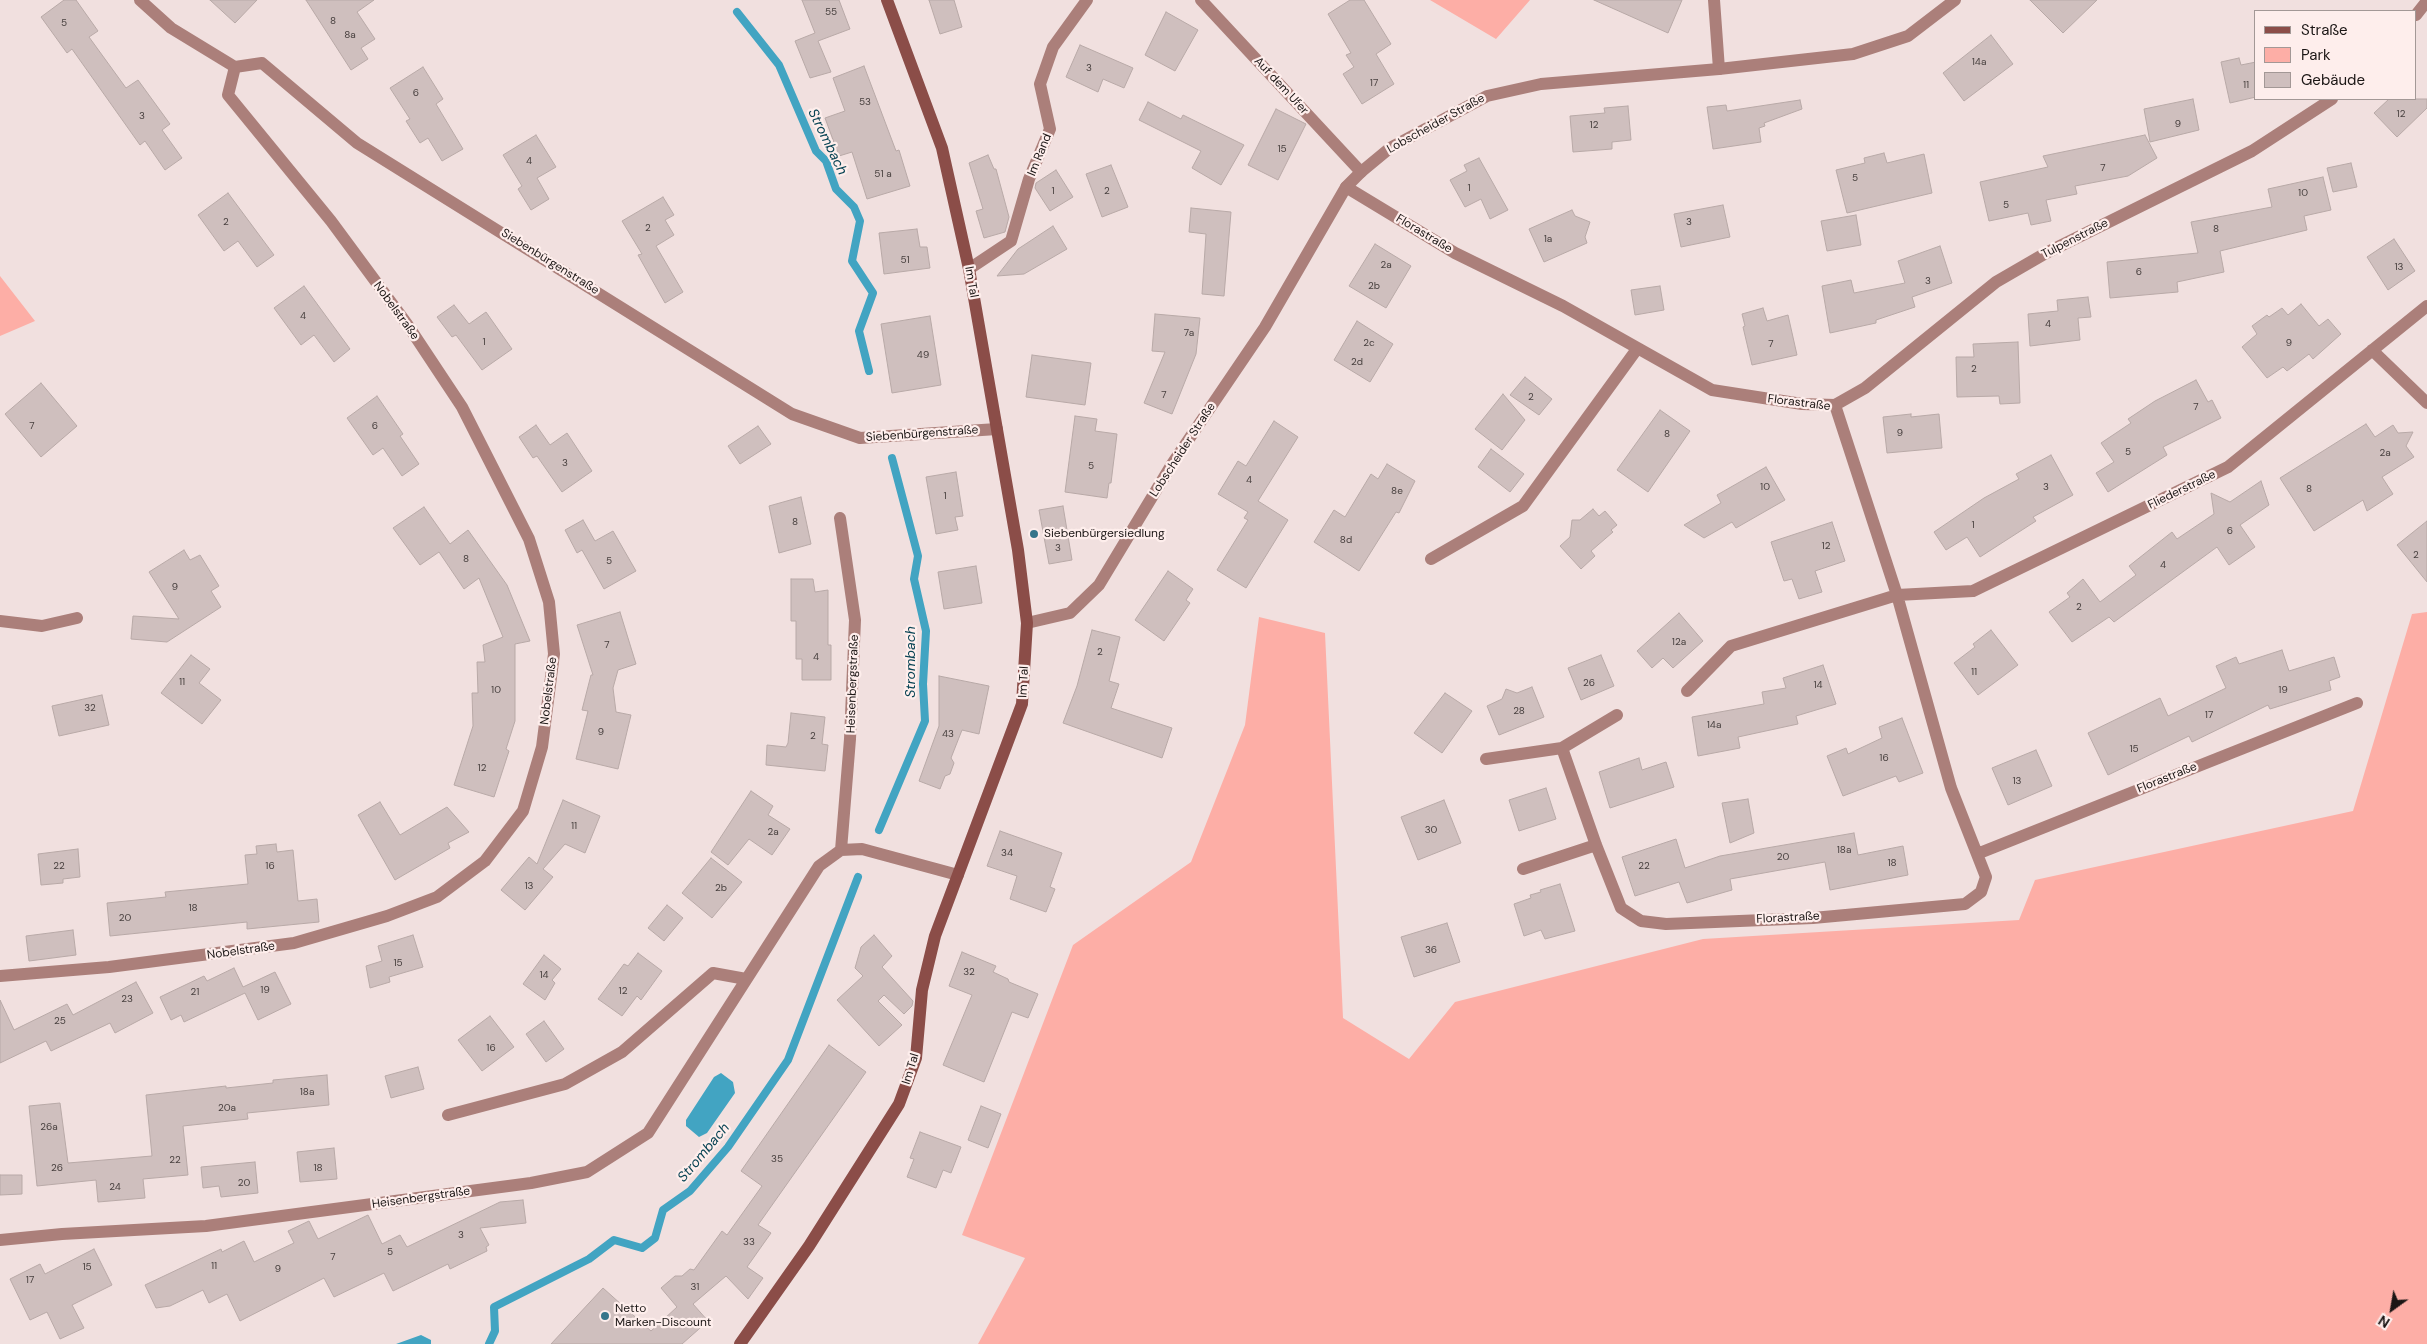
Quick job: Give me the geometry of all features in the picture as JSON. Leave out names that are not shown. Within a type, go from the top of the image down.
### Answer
[{"type":"main road","name":"Im Tal","points":[[740,1344],[809,1246],[899,1104],[916,1058],[922,990],[935,936],[1022,704],[1027,623],[1018,550],[969,269],[942,148],[887,0]]},
{"type":"street","points":[[140,0],[171,28],[235,67]]},
{"type":"street","name":"Im Rand","points":[[969,269],[1011,241],[1029,180],[1050,130],[1040,84],[1053,46],[1087,0]]},
{"type":"street","name":"Auf dem Ufer","points":[[1201,0],[1361,172]]},
{"type":"street","points":[[1714,0],[1719,69]]},
{"type":"street","name":"Lobscheider Straße","points":[[1027,623],[1070,613],[1100,586],[1172,464],[1265,327],[1346,187],[1390,148],[1487,96],[1541,84],[1719,69],[1853,54],[1908,36],[1955,0]]},
{"type":"street","points":[[2417,14],[2427,1]]},
{"type":"street","name":"Siebenbürgenstraße","points":[[235,67],[262,63],[357,143],[792,414],[860,438],[997,429]]},
{"type":"street","name":"Nobelstraße","points":[[0,976],[109,967],[294,943],[387,916],[437,897],[484,861],[523,811],[542,747],[554,654],[549,602],[529,539],[462,407],[412,333],[331,221],[228,95],[235,67]]},
{"type":"street","name":"Tulpenstraße","points":[[1835,405],[1866,388],[1996,282],[2046,253],[2252,151],[2330,100]]},
{"type":"street","name":"Florastraße","points":[[1346,187],[1455,253],[1563,306],[1712,390],[1802,404],[1835,405],[1897,595],[1950,788],[1986,878],[1981,892],[1965,904],[1813,918],[1666,924],[1641,921],[1621,908],[1596,846],[1562,748]]},
{"type":"street","name":"Fliederstraße","points":[[1897,595],[1973,591],[2228,468],[2427,306]]},
{"type":"street","points":[[1431,558],[1523,506],[1637,349]]},
{"type":"street","points":[[2372,350],[2427,403]]},
{"type":"street","name":"Heisenbergstraße","points":[[0,1240],[62,1234],[206,1226],[530,1183],[587,1172],[648,1133],[819,866],[841,850],[850,738],[855,620],[840,518]]},
{"type":"street","points":[[1687,691],[1731,646],[1897,595]]},
{"type":"street","points":[[0,621],[42,626],[78,618]]},
{"type":"street","name":"Florastraße","points":[[1977,854],[2357,703]]},
{"type":"street","points":[[1486,759],[1562,748],[1617,715]]},
{"type":"street","points":[[1523,869],[1596,846]]},
{"type":"street","points":[[841,850],[862,849],[958,875]]},
{"type":"street","points":[[448,1115],[565,1084],[622,1052],[713,973],[746,979]]},
{"type":"green space","points":[[1430,0],[1530,0],[1496,39]]},
{"type":"green space","points":[[0,276],[35,321],[0,336]]},
{"type":"green space","points":[[2427,612],[2427,1344],[978,1344],[1025,1258],[962,1235],[1073,945],[1191,862],[1245,725],[1259,617],[1325,633],[1343,1018],[1409,1059],[1455,1002],[1703,939],[2019,920],[2035,880],[2353,811],[2412,614]]},
{"type":"water","points":[[721,1073],[733,1082],[735,1093],[707,1133],[699,1137],[686,1126],[686,1120],[714,1077]]},
{"type":"water","points":[[421,1335],[431,1340],[431,1344],[396,1344]]},
{"type":"building","points":[[64,0],[76,0],[98,31],[89,37],[126,88],[138,80],[170,124],[162,130],[182,158],[165,170],[145,141],[140,145],[72,49],[67,53],[41,17]]},
{"type":"building","points":[[210,0],[257,0],[235,23]]},
{"type":"building","points":[[306,0],[374,0],[357,12],[375,39],[361,48],[368,59],[351,70]]},
{"type":"building","points":[[802,0],[839,0],[850,29],[818,41],[831,72],[810,78],[795,41],[815,33]]},
{"type":"building","points":[[929,0],[954,0],[962,27],[940,34]]},
{"type":"building","points":[[1350,0],[1364,0],[1391,44],[1376,54],[1394,84],[1362,104],[1343,74],[1354,67],[1346,55],[1351,53],[1328,14]]},
{"type":"building","points":[[1594,0],[1682,0],[1668,33]]},
{"type":"building","points":[[2030,0],[2097,0],[2063,33]]},
{"type":"building","points":[[1166,12],[1198,30],[1175,71],[1145,55]]},
{"type":"building","points":[[1991,35],[2013,64],[1964,101],[1943,73]]},
{"type":"building","points":[[1080,45],[1133,68],[1124,88],[1103,79],[1098,92],[1066,77]]},
{"type":"building","points":[[2239,58],[2241,65],[2254,62],[2254,97],[2230,103],[2221,62]]},
{"type":"building","points":[[864,66],[896,151],[899,150],[910,186],[867,199],[852,152],[839,156],[825,118],[845,111],[833,78]]},
{"type":"building","points":[[423,67],[443,99],[436,104],[463,149],[442,161],[428,138],[420,143],[406,121],[410,119],[390,88]]},
{"type":"building","points":[[2193,99],[2199,130],[2150,142],[2144,109]]},
{"type":"building","points":[[2427,99],[2427,108],[2397,137],[2374,113],[2388,100]]},
{"type":"building","points":[[1800,100],[1802,109],[1764,123],[1765,126],[1759,128],[1761,142],[1713,149],[1707,107],[1726,105],[1727,111]]},
{"type":"building","points":[[1148,102],[1181,119],[1183,115],[1244,145],[1221,185],[1192,168],[1201,151],[1139,120]]},
{"type":"building","points":[[1628,106],[1631,140],[1612,142],[1612,149],[1573,152],[1570,116],[1605,113],[1604,108]]},
{"type":"building","points":[[1276,109],[1306,124],[1278,180],[1248,165]]},
{"type":"building","points":[[536,135],[556,167],[537,178],[549,199],[531,210],[518,189],[522,186],[503,155]]},
{"type":"building","points":[[2145,135],[2157,158],[2128,176],[2075,186],[2077,194],[2046,200],[2051,221],[2031,225],[2028,213],[1989,221],[1980,182],[2048,167],[2043,156]]},
{"type":"building","points":[[1884,153],[1887,163],[1924,154],[1932,193],[1847,213],[1836,170],[1865,163],[1864,158]]},
{"type":"building","points":[[988,155],[994,169],[996,169],[1009,217],[1005,232],[984,238],[976,211],[983,209],[969,163]]},
{"type":"building","points":[[1479,158],[1508,210],[1490,219],[1481,199],[1465,207],[1450,180],[1467,171],[1464,165]]},
{"type":"building","points":[[2351,163],[2357,187],[2333,192],[2327,168]]},
{"type":"building","points":[[1111,165],[1128,207],[1102,217],[1086,174]]},
{"type":"building","points":[[1056,170],[1073,197],[1050,211],[1035,188],[1036,183]]},
{"type":"building","points":[[2323,177],[2331,210],[2304,216],[2307,230],[2220,251],[2224,272],[2177,282],[2178,292],[2110,298],[2107,262],[2198,253],[2191,222],[2272,207],[2268,189]]},
{"type":"building","points":[[228,193],[274,255],[257,267],[238,241],[224,251],[198,215]]},
{"type":"building","points":[[663,197],[674,215],[665,220],[674,235],[656,246],[683,292],[665,303],[638,255],[642,254],[622,221]]},
{"type":"building","points":[[1723,205],[1730,237],[1681,247],[1674,214]]},
{"type":"building","points":[[1191,208],[1231,212],[1224,296],[1202,294],[1206,234],[1189,232]]},
{"type":"building","points":[[1572,210],[1575,216],[1590,222],[1585,237],[1587,243],[1544,262],[1529,229]]},
{"type":"building","points":[[1856,215],[1861,245],[1827,251],[1821,221]]},
{"type":"building","points":[[1053,226],[1067,249],[1024,274],[997,276],[1018,249]]},
{"type":"building","points":[[917,229],[920,247],[927,247],[930,268],[884,274],[879,233]]},
{"type":"building","points":[[2394,239],[2415,271],[2388,290],[2367,257]]},
{"type":"building","points":[[1375,244],[1411,266],[1386,308],[1349,286]]},
{"type":"building","points":[[1940,246],[1952,283],[1912,297],[1915,307],[1876,320],[1876,323],[1830,333],[1822,286],[1851,280],[1854,293],[1905,283],[1898,261]]},
{"type":"building","points":[[304,286],[350,349],[334,362],[314,335],[301,345],[274,308]]},
{"type":"building","points":[[1660,286],[1664,310],[1635,315],[1631,290]]},
{"type":"building","points":[[2088,297],[2091,317],[2078,318],[2080,340],[2030,346],[2028,314],[2058,311],[2057,300]]},
{"type":"building","points":[[2301,304],[2319,326],[2328,319],[2341,334],[2313,359],[2309,354],[2287,371],[2283,367],[2267,378],[2242,347],[2257,334],[2252,326],[2267,315],[2269,317],[2282,308],[2288,315]]},
{"type":"building","points":[[454,305],[469,324],[486,312],[512,349],[482,370],[456,335],[452,337],[437,317]]},
{"type":"building","points":[[1763,308],[1767,321],[1788,315],[1797,355],[1752,365],[1743,327],[1745,326],[1742,314]]},
{"type":"building","points":[[1155,314],[1200,318],[1196,354],[1172,414],[1144,403],[1165,352],[1152,351]]},
{"type":"building","points":[[930,316],[941,385],[892,393],[881,324]]},
{"type":"building","points":[[1357,321],[1393,344],[1370,382],[1334,360]]},
{"type":"building","points":[[2018,342],[2020,403],[2000,404],[1999,396],[1957,397],[1956,357],[1974,357],[1973,344]]},
{"type":"building","points":[[1032,355],[1091,363],[1085,405],[1026,397]]},
{"type":"building","points":[[1525,377],[1552,399],[1539,415],[1510,395]]},
{"type":"building","points":[[2196,380],[2208,402],[2212,400],[2221,418],[2163,447],[2167,455],[2108,492],[2096,473],[2114,462],[2101,443],[2131,423],[2128,419],[2155,401]]},
{"type":"building","points":[[41,383],[77,426],[41,457],[5,414]]},
{"type":"building","points":[[1503,394],[1525,420],[1502,450],[1475,429]]},
{"type":"building","points":[[377,396],[403,434],[400,436],[419,464],[402,476],[383,448],[373,455],[347,418]]},
{"type":"building","points":[[1660,410],[1690,431],[1648,492],[1617,470]]},
{"type":"building","points":[[1911,414],[1911,417],[1939,414],[1942,448],[1887,453],[1883,417]]},
{"type":"building","points":[[1075,416],[1097,419],[1095,431],[1117,434],[1111,483],[1109,483],[1107,498],[1065,492]]},
{"type":"building","points":[[1274,421],[1298,437],[1258,501],[1288,520],[1246,588],[1217,570],[1248,520],[1244,518],[1248,512],[1218,494],[1238,461],[1246,466]]},
{"type":"building","points":[[2366,424],[2375,437],[2393,425],[2398,433],[2413,432],[2406,446],[2414,457],[2382,477],[2393,494],[2367,511],[2363,500],[2314,531],[2280,478]]},
{"type":"building","points":[[536,425],[550,445],[567,433],[592,471],[562,492],[537,456],[533,458],[519,437]]},
{"type":"building","points":[[758,426],[771,444],[740,464],[728,446]]},
{"type":"building","points":[[1491,449],[1524,474],[1510,492],[1478,467]]},
{"type":"building","points":[[2051,455],[2073,495],[2033,517],[2036,521],[1980,557],[1967,537],[1946,550],[1934,532],[1984,498],[2019,479],[2016,474]]},
{"type":"building","points":[[1387,464],[1415,481],[1399,513],[1396,512],[1359,571],[1314,542],[1334,510],[1345,517],[1371,474],[1378,479]]},
{"type":"building","points":[[1766,467],[1785,500],[1736,528],[1732,522],[1704,538],[1684,525],[1721,503],[1717,495]]},
{"type":"building","points":[[956,472],[963,516],[955,517],[958,530],[936,534],[926,477]]},
{"type":"building","points":[[2261,481],[2269,505],[2240,525],[2255,547],[2229,565],[2217,547],[2114,622],[2109,617],[2072,642],[2049,612],[2070,597],[2067,593],[2083,579],[2100,602],[2136,575],[2129,566],[2172,532],[2177,539],[2214,514],[2211,493],[2230,502]]},
{"type":"building","points":[[801,497],[811,544],[779,553],[769,506]]},
{"type":"building","points":[[1063,506],[1072,560],[1049,564],[1039,510]]},
{"type":"building","points":[[424,507],[450,544],[468,530],[507,585],[530,641],[515,644],[515,721],[506,749],[509,751],[494,797],[454,785],[473,726],[472,693],[478,693],[477,662],[485,662],[483,645],[503,637],[479,578],[464,589],[439,552],[420,565],[393,528]]},
{"type":"building","points":[[1593,509],[1599,516],[1605,511],[1617,525],[1611,530],[1613,532],[1591,551],[1595,556],[1581,569],[1560,546],[1570,537],[1572,520],[1580,520]]},
{"type":"building","points":[[583,520],[595,541],[613,531],[636,571],[604,589],[582,550],[577,553],[565,530]]},
{"type":"building","points":[[2427,521],[2427,582],[2397,545]]},
{"type":"building","points":[[1832,522],[1845,561],[1815,571],[1822,592],[1799,599],[1792,579],[1784,581],[1771,542]]},
{"type":"building","points":[[184,550],[190,560],[200,555],[219,586],[211,591],[221,607],[167,642],[131,639],[133,616],[179,619],[149,572]]},
{"type":"building","points":[[976,566],[982,603],[944,609],[938,572]]},
{"type":"building","points":[[1168,571],[1193,589],[1186,600],[1190,603],[1164,641],[1135,620]]},
{"type":"building","points":[[791,579],[813,579],[815,592],[828,590],[828,645],[831,645],[831,680],[802,680],[802,659],[796,659],[796,621],[791,621]]},
{"type":"building","points":[[620,612],[636,664],[618,670],[613,688],[616,712],[631,715],[618,769],[576,759],[588,711],[582,710],[591,675],[593,675],[577,625]]},
{"type":"building","points":[[1679,613],[1703,641],[1673,668],[1663,658],[1652,668],[1637,651]]},
{"type":"building","points":[[1092,630],[1120,637],[1109,681],[1119,684],[1111,708],[1172,728],[1162,758],[1063,723],[1077,686]]},
{"type":"building","points":[[1991,630],[2018,665],[1978,695],[1954,663],[1975,647],[1973,644]]},
{"type":"building","points":[[2282,650],[2289,671],[2334,657],[2340,677],[2329,681],[2331,690],[2270,709],[2268,705],[2192,742],[2189,736],[2108,775],[2088,733],[2160,698],[2168,716],[2226,688],[2216,666],[2236,657],[2239,664]]},
{"type":"building","points":[[191,655],[210,669],[199,683],[221,700],[202,724],[161,693]]},
{"type":"building","points":[[1601,655],[1614,686],[1581,700],[1568,668]]},
{"type":"building","points":[[1823,665],[1836,704],[1796,716],[1798,724],[1738,737],[1740,748],[1698,756],[1692,717],[1764,704],[1762,692],[1786,688],[1783,678]]},
{"type":"building","points":[[939,676],[989,686],[979,734],[962,730],[951,758],[954,763],[950,774],[945,776],[940,789],[919,781],[939,726]]},
{"type":"building","points":[[1532,687],[1544,717],[1499,735],[1487,706],[1502,699],[1506,689],[1517,693]]},
{"type":"building","points":[[1445,693],[1472,711],[1442,753],[1414,733]]},
{"type":"building","points":[[102,695],[109,725],[59,736],[52,706]]},
{"type":"building","points":[[791,713],[825,717],[822,744],[828,745],[825,771],[766,765],[767,745],[786,747],[788,743]]},
{"type":"building","points":[[1902,718],[1923,773],[1899,782],[1896,776],[1843,796],[1827,756],[1846,748],[1848,754],[1882,738],[1879,727]]},
{"type":"building","points":[[2036,750],[2052,786],[2008,805],[1992,768]]},
{"type":"building","points":[[1639,758],[1642,770],[1666,762],[1674,787],[1610,808],[1599,772]]},
{"type":"building","points":[[1546,788],[1556,819],[1519,831],[1509,800]]},
{"type":"building","points":[[751,791],[773,806],[768,815],[790,829],[772,855],[749,839],[728,865],[711,852]]},
{"type":"building","points":[[1748,799],[1754,833],[1730,843],[1722,803]]},
{"type":"building","points":[[563,800],[600,816],[585,853],[565,844],[543,869],[553,877],[525,910],[501,890],[529,857],[537,864]]},
{"type":"building","points":[[1444,800],[1461,843],[1418,860],[1401,817]]},
{"type":"building","points":[[380,802],[400,835],[447,807],[469,832],[448,843],[450,848],[395,880],[358,815]]},
{"type":"building","points":[[1000,831],[1062,853],[1050,887],[1055,889],[1046,912],[1010,899],[1017,876],[987,866]]},
{"type":"building","points":[[1854,833],[1858,855],[1903,846],[1908,875],[1830,890],[1825,862],[1730,879],[1732,890],[1687,903],[1679,882],[1635,896],[1622,857],[1676,839],[1685,868],[1720,856]]},
{"type":"building","points":[[276,844],[277,852],[293,850],[298,901],[317,899],[319,922],[247,929],[247,922],[110,936],[107,903],[166,897],[165,892],[248,884],[245,855],[257,854],[256,846]]},
{"type":"building","points":[[78,849],[80,877],[63,879],[63,883],[41,885],[38,854]]},
{"type":"building","points":[[711,858],[742,882],[712,918],[682,893]]},
{"type":"building","points":[[1560,884],[1575,931],[1545,939],[1541,930],[1524,936],[1514,904],[1531,898],[1530,895],[1541,892],[1540,890]]},
{"type":"building","points":[[667,905],[683,918],[664,941],[648,928]]},
{"type":"building","points":[[1447,923],[1460,962],[1414,977],[1401,937]]},
{"type":"building","points":[[73,930],[76,955],[29,961],[26,936]]},
{"type":"building","points":[[413,935],[423,967],[389,977],[390,982],[370,988],[366,966],[382,961],[378,946]]},
{"type":"building","points":[[874,935],[892,956],[882,967],[913,1001],[912,1006],[904,1014],[884,995],[878,1001],[902,1025],[879,1046],[837,1000],[863,976],[855,968],[861,947]]},
{"type":"building","points":[[962,952],[996,966],[993,972],[1008,979],[1009,982],[1038,994],[1028,1018],[1012,1012],[984,1082],[943,1065],[972,995],[949,986]]},
{"type":"building","points":[[638,953],[662,971],[641,1000],[637,996],[622,1016],[598,999],[624,964],[628,966]]},
{"type":"building","points":[[544,955],[561,969],[552,980],[555,983],[545,1000],[523,984]]},
{"type":"building","points":[[234,968],[243,987],[275,972],[291,1004],[258,1020],[245,993],[184,1022],[181,1015],[171,1020],[160,997],[204,976],[207,981]]},
{"type":"building","points":[[136,982],[153,1013],[115,1033],[110,1023],[51,1051],[46,1041],[0,1063],[0,1000],[14,1030],[67,1004],[73,1015]]},
{"type":"building","points":[[490,1016],[514,1047],[482,1071],[458,1040]]},
{"type":"building","points":[[544,1021],[564,1049],[546,1062],[526,1034]]},
{"type":"building","points":[[829,1045],[866,1072],[758,1225],[771,1233],[747,1267],[763,1278],[748,1299],[726,1276],[693,1304],[708,1321],[682,1344],[551,1344],[603,1288],[651,1331],[677,1307],[661,1288],[675,1276],[682,1276],[690,1269],[694,1270],[722,1231],[727,1235],[762,1186],[741,1171]]},
{"type":"building","points":[[418,1067],[424,1089],[391,1098],[385,1076]]},
{"type":"building","points":[[327,1075],[329,1105],[247,1113],[248,1119],[183,1126],[188,1175],[143,1179],[145,1198],[98,1202],[96,1180],[37,1186],[29,1106],[60,1103],[68,1163],[152,1156],[146,1095],[273,1083],[273,1080]]},
{"type":"building","points":[[981,1106],[1001,1114],[988,1148],[968,1140]]},
{"type":"building","points":[[920,1132],[961,1147],[951,1173],[943,1170],[936,1188],[907,1177],[914,1159],[910,1158]]},
{"type":"building","points":[[334,1148],[337,1179],[300,1182],[297,1152]]},
{"type":"building","points":[[255,1162],[258,1193],[221,1197],[219,1186],[203,1188],[201,1167]]},
{"type":"building","points":[[0,1175],[22,1175],[22,1194],[0,1195]]},
{"type":"building","points":[[523,1200],[526,1223],[480,1228],[489,1245],[486,1247],[487,1251],[450,1269],[448,1264],[393,1291],[384,1273],[334,1297],[324,1278],[240,1321],[227,1294],[209,1303],[203,1290],[170,1306],[156,1308],[145,1285],[221,1249],[222,1252],[244,1241],[254,1262],[294,1243],[288,1231],[309,1221],[318,1239],[368,1215],[382,1244],[400,1235],[407,1247],[500,1202]]},
{"type":"building","points":[[94,1249],[112,1285],[72,1305],[84,1328],[60,1339],[47,1312],[30,1320],[10,1279],[40,1264],[45,1274]]},
{"type":"waterway","name":"Strombach","points":[[737,12],[779,65],[816,151],[826,161],[836,189],[854,207],[860,221],[852,261],[873,293],[859,331],[869,371]]},
{"type":"waterway","name":"Strombach","points":[[879,830],[925,721],[923,684],[926,631],[914,579],[918,556],[892,458]]},
{"type":"waterway","name":"Strombach","points":[[489,1344],[495,1331],[494,1307],[589,1259],[614,1240],[642,1248],[655,1238],[663,1210],[690,1191],[728,1147],[788,1060],[858,877]]},
{"type":"place","name":"Siebenbürgersiedlung","points":[[1034,534]]},
{"type":"place","name":"Netto Marken-Discount","points":[[605,1316]]}]
